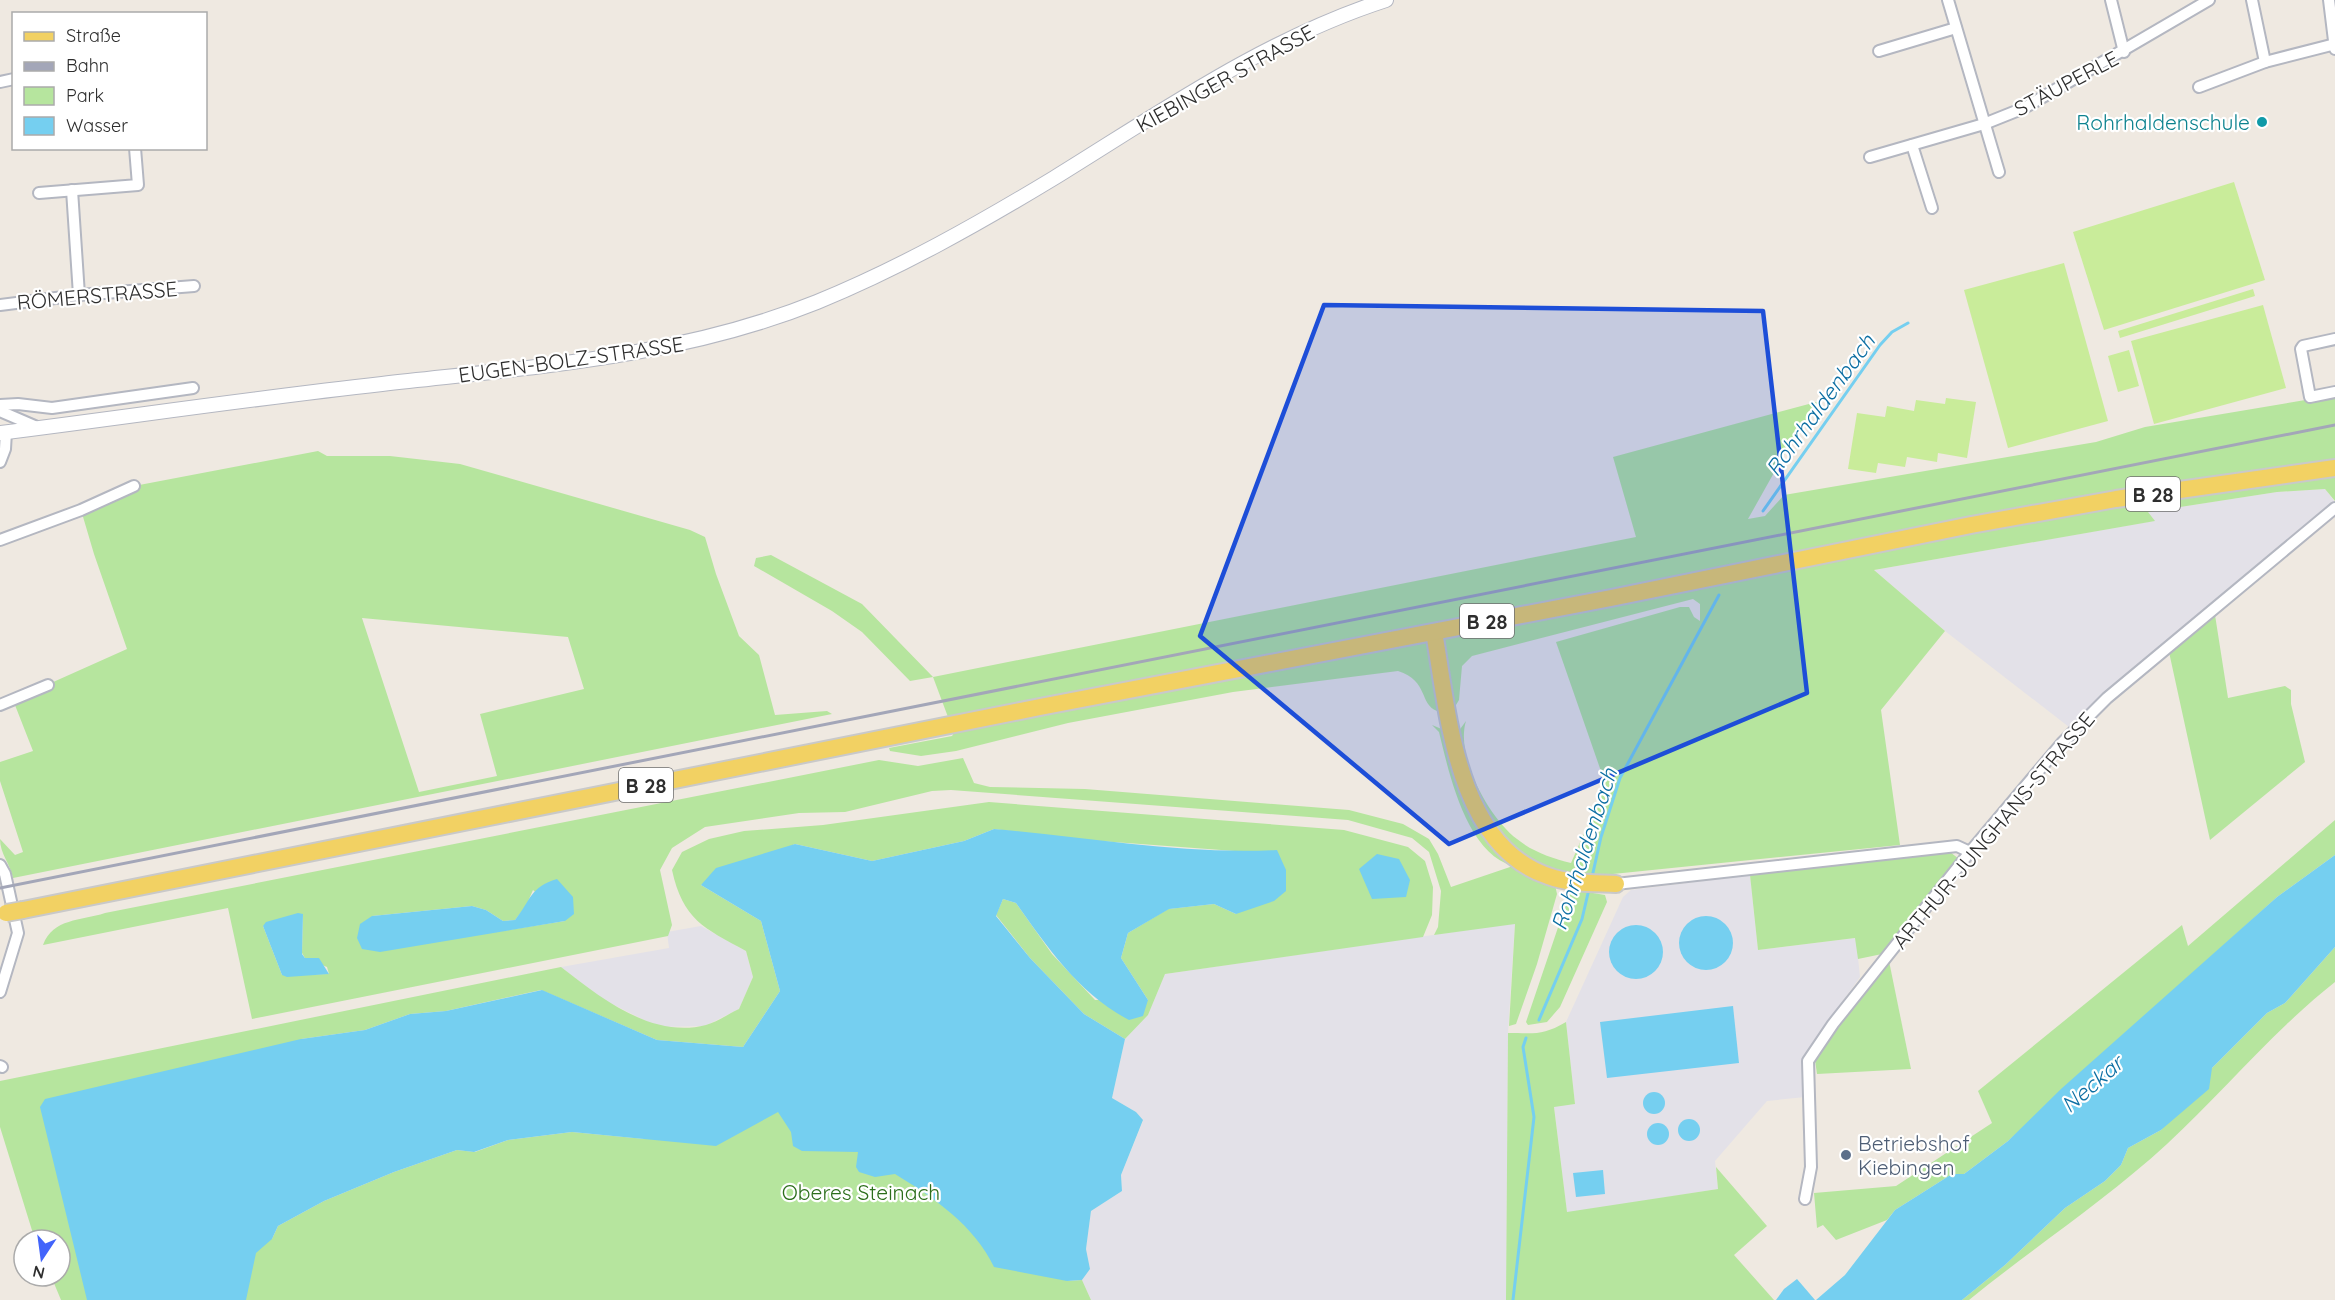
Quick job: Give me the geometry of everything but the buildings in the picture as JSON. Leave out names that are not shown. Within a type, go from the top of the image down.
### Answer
[{"type":"main road","name":"B 28","points":[[10,912],[1029,709],[2116,499],[2335,468]]},
{"type":"main road","points":[[1434,632],[1455,751],[1466,788],[1492,835],[1513,856],[1547,876],[1576,882],[1610,884]]},
{"type":"street","name":"KIEBINGER STRASSE","points":[[1100,149],[1262,53],[1315,27],[1386,0]]},
{"type":"street","points":[[1948,0],[1999,172]]},
{"type":"street","points":[[2111,0],[2124,52]]},
{"type":"street","name":"STÄUPERLE","points":[[1870,157],[1984,124],[2024,108],[2124,52],[2209,0]]},
{"type":"street","points":[[2252,0],[2265,62]]},
{"type":"street","points":[[2199,87],[2265,62],[2335,46],[2329,0]]},
{"type":"street","points":[[1879,51],[1956,28]]},
{"type":"street","points":[[1912,145],[1932,208]]},
{"type":"street","name":"EUGEN-BOLZ-STRASSE","points":[[3,432],[272,397],[604,358],[703,339],[796,310],[885,271],[970,227],[1100,149]]},
{"type":"street","points":[[39,193],[138,184],[135,150]]},
{"type":"street","points":[[72,190],[79,294]]},
{"type":"street","name":"RÖMERSTRASSE","points":[[0,305],[79,294],[194,286]]},
{"type":"street","points":[[2335,339],[2303,346],[2301,349],[2310,397],[2335,392]]},
{"type":"street","points":[[0,405],[18,404],[52,408],[193,388]]},
{"type":"street","points":[[0,411],[38,428]]},
{"type":"street","points":[[0,462],[5,449],[3,432]]},
{"type":"street","points":[[0,540],[81,510],[134,486]]},
{"type":"street","name":"ARTHUR-JUNGHANS-STRASSE","points":[[1805,1199],[1811,1167],[1808,1061],[1833,1024],[1970,852],[2062,742],[2093,711],[2335,508]]},
{"type":"street","points":[[0,705],[48,685]]},
{"type":"street","points":[[1610,884],[1957,846],[1970,852]]},
{"type":"street","points":[[0,865],[5,873],[18,933],[0,992]]},
{"type":"highlighted area","points":[[1324,305],[1763,311],[1807,693],[1449,844],[1200,636]]},
{"type":"shaded area","points":[[2325,489],[2335,502],[2137,665],[2069,727],[1945,631],[1874,570],[2154,521],[2147,512],[2277,492]]},
{"type":"shaded area","points":[[1750,875],[1758,950],[1856,938],[1860,977],[1802,1058],[1805,1097],[1767,1101],[1715,1161],[1718,1189],[1567,1213],[1554,1106],[1575,1104],[1566,1022],[1623,897],[1631,890]]},
{"type":"shaded area","points":[[1515,923],[1508,1033],[1506,1300],[1091,1300],[1082,1280],[1090,1269],[1086,1249],[1091,1211],[1122,1191],[1121,1175],[1143,1121],[1136,1112],[1112,1098],[1125,1039],[1148,1015],[1165,974]]},
{"type":"shaded area","points":[[701,926],[746,951],[753,977],[739,1009],[705,1026],[658,1027],[602,999],[561,967],[669,948],[667,932]]},
{"type":"green space","points":[[2234,182],[2265,280],[2104,330],[2073,232]]},
{"type":"green space","points":[[2064,263],[2108,421],[2008,448],[1964,290]]},
{"type":"green space","points":[[2253,289],[2255,296],[2120,338],[2118,331]]},
{"type":"green space","points":[[2263,305],[2286,388],[2154,424],[2131,341]]},
{"type":"green space","points":[[2129,350],[2139,386],[2118,392],[2108,356]]},
{"type":"green space","points":[[2335,395],[2335,501],[2325,489],[2277,492],[2148,512],[2155,521],[1874,570],[1945,631],[1881,710],[1900,845],[1603,875],[1578,875],[1541,865],[1503,836],[1484,811],[1471,782],[1458,732],[1466,721],[1465,751],[1470,768],[1486,802],[1496,817],[1506,829],[1530,848],[1571,863],[1600,797],[1603,777],[1556,642],[1680,607],[1689,607],[1694,617],[1700,621],[1700,604],[1693,599],[1472,656],[1462,666],[1459,700],[1456,705],[1437,711],[1431,708],[1415,680],[1398,671],[1233,692],[1068,723],[956,751],[921,756],[890,751],[889,748],[952,736],[954,733],[933,677],[1636,537],[1613,457],[1820,401],[1789,446],[1748,519],[1765,516],[1784,495],[2096,442],[2145,427]]},
{"type":"green space","points":[[1946,398],[1976,402],[1967,458],[1938,453],[1937,462],[1907,457],[1905,467],[1878,463],[1876,473],[1848,469],[1857,413],[1885,417],[1887,406],[1914,411],[1916,400],[1945,404]]},
{"type":"green space","points":[[318,451],[327,456],[390,456],[460,464],[690,530],[705,537],[739,636],[759,655],[775,715],[827,711],[832,714],[13,878],[0,839],[15,855],[23,852],[0,781],[0,762],[33,751],[13,700],[127,649],[81,510],[134,486]],"holes":[[[362,618],[568,637],[584,689],[480,714],[497,776],[419,792]]]},
{"type":"green space","points":[[771,555],[862,604],[933,677],[910,681],[862,632],[832,611],[754,566],[756,558]]},
{"type":"green space","points":[[2215,615],[2228,698],[2285,686],[2291,690],[2291,704],[2305,762],[2210,840],[2169,652]]},
{"type":"green space","points":[[1432,725],[1444,730],[1456,781],[1473,818],[1555,885],[1557,894],[1537,964],[1516,1024],[1509,1026],[1515,924],[1434,935],[1438,927],[1441,891],[1429,852],[1412,838],[1348,820],[951,790],[932,791],[845,812],[799,813],[705,827],[672,848],[660,870],[672,925],[668,936],[252,1019],[228,908],[43,945],[48,936],[61,925],[105,913],[879,760],[918,766],[963,758],[974,783],[990,787],[1085,789],[1349,810],[1403,824],[1429,839],[1438,854],[1451,887],[1513,866],[1497,858],[1483,845],[1472,829],[1454,789],[1439,732]],"holes":[[[533,890],[565,921],[489,933],[372,916],[472,906],[486,910],[503,921],[515,920],[526,906]],[[303,914],[302,953],[305,958],[327,967],[329,974],[282,975],[263,926]]]},
{"type":"green space","name":"Oberes Steinach","points":[[989,802],[1344,830],[1408,847],[1425,861],[1433,887],[1432,915],[1423,937],[1165,974],[1148,1015],[1125,1039],[1084,1014],[1030,958],[996,915],[1003,899],[1016,903],[1052,954],[1095,1000],[1148,1000],[1121,958],[1128,933],[1168,909],[1214,904],[1236,914],[1277,851],[1248,852],[1073,839],[994,829],[964,841],[872,861],[795,844],[701,885],[761,921],[780,991],[743,1047],[657,1040],[541,990],[446,1011],[410,1014],[365,1030],[301,1039],[272,1239],[278,1226],[324,1201],[394,1172],[457,1150],[475,1152],[508,1140],[572,1132],[645,1139],[909,1067],[1067,1281],[1082,1280],[1091,1300],[61,1300],[56,1288],[72,1288],[72,1228],[31,1228],[0,1127],[0,1081],[561,967],[610,1003],[647,1021],[686,1028],[706,1025],[739,1009],[753,977],[746,951],[718,936],[697,921],[682,901],[672,870],[682,852],[709,839],[744,831],[823,825]]},
{"type":"green space","points":[[2335,820],[2335,855],[2277,897],[2008,1141],[1964,1174],[1952,1174],[1895,1210],[1887,1220],[1836,1240],[1823,1225],[1817,1228],[1814,1193],[1896,1186],[1992,1123],[1978,1091],[2182,925],[2188,946]]},
{"type":"green space","points":[[1950,852],[1959,859],[1882,954],[1858,959],[1855,938],[1758,950],[1750,875]]},
{"type":"green space","points":[[1575,890],[1605,895],[1607,902],[1560,1007],[1547,1022],[1528,1025],[1526,1022],[1570,892]]},
{"type":"green space","points":[[2335,947],[2335,982],[2270,1040],[2167,1144],[2119,1185],[1969,1300],[1962,1300],[2005,1265],[2065,1208],[2105,1181],[2121,1165],[2128,1148],[2161,1130],[2212,1068],[2267,1013],[2285,1003]]},
{"type":"green space","points":[[1889,961],[1911,1069],[1817,1074],[1815,1060],[1836,1027]]},
{"type":"green space","points":[[1566,1022],[1575,1104],[1554,1107],[1567,1212],[1718,1189],[1716,1167],[1767,1226],[1734,1255],[1774,1300],[1506,1300],[1508,1033],[1544,1032]]},
{"type":"water","points":[[994,829],[1171,848],[1277,850],[1286,870],[1286,891],[1274,901],[1236,914],[1214,904],[1169,909],[1128,933],[1121,958],[1148,1000],[1143,1016],[1129,1020],[1095,997],[1080,983],[1053,953],[1016,903],[1003,899],[996,916],[1030,958],[1084,1014],[1125,1039],[1112,1098],[1136,1112],[1143,1120],[1121,1175],[1122,1191],[1091,1211],[1086,1249],[1090,1269],[1082,1280],[1067,1281],[994,1267],[976,1238],[952,1214],[924,1192],[895,1174],[875,1177],[859,1172],[856,1167],[858,1152],[802,1151],[793,1146],[791,1132],[778,1112],[716,1146],[572,1132],[508,1140],[474,1152],[457,1150],[394,1172],[324,1201],[278,1226],[272,1239],[256,1253],[246,1300],[87,1300],[72,1238],[72,1228],[69,1228],[40,1107],[45,1099],[301,1039],[365,1030],[410,1014],[446,1011],[542,990],[657,1040],[743,1047],[780,991],[761,921],[701,885],[716,868],[795,844],[872,861],[964,841]]},
{"type":"water","points":[[1377,854],[1399,859],[1410,880],[1406,897],[1372,899],[1359,869]]},
{"type":"water","name":"Neckar","points":[[2335,855],[2335,947],[2285,1003],[2267,1013],[2212,1068],[2209,1089],[2161,1130],[2128,1148],[2121,1165],[2105,1181],[2065,1208],[2005,1265],[1962,1300],[1816,1300],[1845,1275],[1895,1210],[1952,1174],[1964,1174],[2008,1141],[2061,1089],[2277,897]]},
{"type":"water","points":[[557,879],[573,897],[574,914],[565,921],[380,952],[362,949],[357,938],[360,924],[372,916],[472,906],[486,910],[503,921],[515,920],[536,890]]},
{"type":"water","points":[[298,913],[303,914],[302,954],[305,958],[319,958],[329,974],[287,977],[282,975],[263,926],[266,922]]},
{"type":"water","points":[[1706,916],[1716,918],[1725,924],[1731,933],[1733,943],[1731,953],[1725,962],[1716,968],[1706,970],[1696,968],[1687,962],[1681,953],[1679,943],[1681,933],[1687,924],[1696,918]]},
{"type":"water","points":[[1631,925],[1641,925],[1655,933],[1661,942],[1663,952],[1661,962],[1655,971],[1641,979],[1631,979],[1614,967],[1609,957],[1609,947],[1621,930]]},
{"type":"water","points":[[1733,1006],[1739,1063],[1607,1078],[1600,1022]]},
{"type":"water","points":[[1654,1092],[1662,1095],[1665,1103],[1662,1111],[1654,1114],[1646,1111],[1643,1103],[1646,1095]]},
{"type":"water","points":[[1689,1119],[1697,1122],[1700,1130],[1697,1138],[1689,1141],[1681,1138],[1678,1130],[1681,1122]]},
{"type":"water","points":[[1658,1123],[1666,1126],[1669,1134],[1666,1142],[1658,1145],[1650,1142],[1647,1134],[1650,1126]]},
{"type":"water","points":[[1603,1170],[1605,1194],[1576,1197],[1573,1173]]},
{"type":"water","points":[[1797,1279],[1815,1300],[1776,1300],[1784,1289]]},
{"type":"waterway","name":"Rohrhaldenbach","points":[[1763,511],[1880,345],[1892,332],[1908,323]]},
{"type":"waterway","name":"Rohrhaldenbach","points":[[1592,877],[1601,837],[1620,778],[1719,595]]},
{"type":"waterway","name":"Rohrhaldenbach","points":[[1539,1020],[1582,919],[1589,889]]},
{"type":"waterway","name":"Rohrhaldenbach","points":[[1513,1300],[1534,1117],[1523,1047],[1526,1038]]},
{"type":"railway","points":[[0,888],[2335,425]]},
{"type":"place","name":"Rohrhaldenschule","points":[[2262,122]]},
{"type":"place","name":"Betriebshof Kiebingen","points":[[1846,1155]]}]
